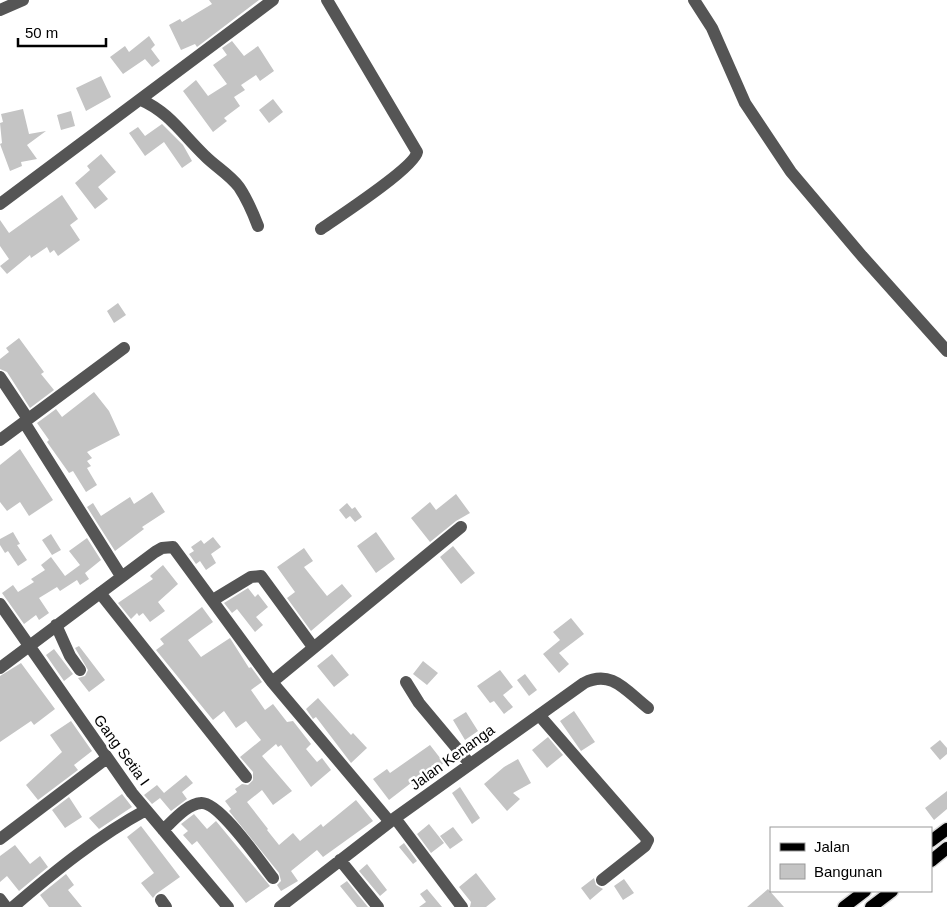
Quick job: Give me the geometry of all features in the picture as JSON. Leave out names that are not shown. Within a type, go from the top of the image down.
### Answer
[{"type":"main road","points":[[932,840],[947,828]]},
{"type":"main road","points":[[932,860],[947,848]]},
{"type":"main road","points":[[844,907],[864,892]]},
{"type":"main road","points":[[870,907],[891,892]]},
{"type":"street","points":[[0,10],[23,0]]},
{"type":"street","points":[[0,204],[273,0]]},
{"type":"street","points":[[321,229],[367,197],[412,161],[417,152],[411,137],[328,0]]},
{"type":"street","points":[[694,0],[712,28],[745,103],[791,172],[862,256],[942,336],[947,351]]},
{"type":"street","points":[[141,100],[156,106],[172,119],[206,157],[234,181],[240,189],[258,226]]},
{"type":"street","points":[[0,440],[124,348]]},
{"type":"street","points":[[0,377],[121,576]]},
{"type":"street","points":[[272,682],[461,527]]},
{"type":"street","points":[[0,668],[155,552],[162,548],[173,547],[272,682],[392,820],[462,907]]},
{"type":"street","points":[[213,600],[251,577],[261,576],[313,647]]},
{"type":"street","points":[[100,592],[246,777]]},
{"type":"street","name":"Gang Setia I","points":[[0,604],[107,758],[146,810],[228,907]]},
{"type":"street","points":[[56,625],[70,656],[80,670]]},
{"type":"street","name":"Jalan Kenanga","points":[[280,907],[392,820],[584,683],[597,677],[611,679],[648,708]]},
{"type":"street","points":[[406,682],[418,703],[470,764]]},
{"type":"street","points":[[539,715],[648,840],[645,846],[602,880]]},
{"type":"street","points":[[0,840],[107,758]]},
{"type":"street","points":[[163,830],[192,806],[206,804],[215,808],[273,878]]},
{"type":"street","points":[[13,907],[64,863],[126,821],[146,810]]},
{"type":"street","points":[[340,860],[378,907]]},
{"type":"street","points":[[0,899],[6,907]]},
{"type":"building","points":[[209,0],[259,0],[197,47],[195,44],[181,50],[169,25],[180,19],[182,22],[212,4]]},
{"type":"building","points":[[149,36],[155,45],[151,49],[160,61],[152,67],[145,59],[123,74],[110,57],[125,46],[129,52]]},
{"type":"building","points":[[232,41],[244,56],[258,46],[274,71],[260,81],[256,75],[241,85],[245,90],[234,97],[240,106],[224,118],[227,121],[213,132],[183,91],[196,80],[208,96],[227,84],[213,65],[227,55],[222,48]]},
{"type":"building","points":[[101,76],[111,97],[86,111],[76,88]]},
{"type":"building","points":[[273,99],[283,112],[269,123],[259,110]]},
{"type":"building","points":[[23,109],[29,134],[46,131],[27,145],[37,159],[21,162],[22,166],[10,171],[0,144],[2,143],[0,123],[3,122],[1,114]]},
{"type":"building","points":[[71,111],[75,126],[61,130],[57,115]]},
{"type":"building","points":[[162,124],[183,145],[192,161],[182,168],[164,142],[145,156],[129,133],[138,127],[145,136]]},
{"type":"building","points":[[101,154],[116,172],[98,187],[108,199],[95,209],[75,183],[90,170],[87,166]]},
{"type":"building","points":[[62,195],[78,219],[70,225],[80,240],[58,256],[54,250],[50,253],[47,247],[31,258],[30,255],[7,274],[0,266],[9,259],[0,246],[0,220],[9,233]]},
{"type":"building","points":[[118,303],[126,315],[114,323],[107,311]]},
{"type":"building","points":[[19,338],[44,372],[41,374],[54,390],[30,408],[7,372],[0,369],[0,359],[9,352],[6,348]]},
{"type":"building","points":[[94,392],[109,411],[120,435],[87,452],[92,458],[87,461],[91,466],[87,468],[97,485],[86,492],[73,471],[69,473],[47,442],[49,440],[37,423],[56,409],[62,417]]},
{"type":"building","points":[[20,449],[53,500],[29,516],[20,502],[7,511],[0,502],[0,465]]},
{"type":"building","points":[[152,492],[165,512],[142,527],[144,529],[115,551],[87,507],[93,503],[101,516],[130,497],[134,504]]},
{"type":"building","points":[[456,494],[470,513],[456,521],[430,542],[411,518],[430,502],[436,510]]},
{"type":"building","points":[[347,503],[352,509],[355,507],[362,517],[355,522],[350,516],[346,519],[339,510]]},
{"type":"building","points":[[13,532],[20,544],[17,545],[27,560],[18,566],[8,551],[5,553],[0,545],[0,539]]},
{"type":"building","points":[[376,532],[395,559],[376,573],[357,546]]},
{"type":"building","points":[[51,534],[61,550],[52,555],[42,540]]},
{"type":"building","points":[[213,537],[221,547],[211,554],[216,563],[206,570],[200,561],[196,564],[189,554],[194,551],[191,547],[201,540],[204,544]]},
{"type":"building","points":[[87,538],[101,560],[85,573],[89,579],[80,585],[77,580],[60,591],[57,587],[39,598],[49,613],[39,620],[36,615],[24,624],[2,593],[13,585],[18,592],[34,582],[31,579],[45,570],[41,565],[51,557],[65,576],[80,565],[69,551]]},
{"type":"building","points":[[453,546],[475,573],[461,584],[440,557]]},
{"type":"building","points":[[304,548],[313,561],[304,567],[327,596],[342,584],[352,596],[311,631],[287,598],[295,592],[277,567]]},
{"type":"building","points":[[163,565],[178,584],[158,602],[165,611],[150,622],[143,613],[139,616],[137,613],[131,619],[118,603],[153,579],[150,576]]},
{"type":"building","points":[[248,588],[255,597],[258,594],[268,607],[256,617],[263,625],[255,632],[237,609],[232,613],[224,603]]},
{"type":"building","points":[[202,607],[213,622],[188,640],[201,657],[230,638],[249,668],[251,667],[262,682],[251,690],[265,710],[273,704],[287,722],[293,721],[311,744],[306,749],[317,762],[322,758],[331,770],[311,787],[281,745],[278,747],[276,744],[262,756],[292,791],[273,805],[262,790],[247,802],[267,830],[279,845],[293,833],[300,841],[321,824],[323,827],[356,800],[373,821],[323,857],[317,850],[291,871],[298,881],[281,891],[277,885],[281,881],[279,873],[229,811],[231,809],[225,801],[237,792],[235,789],[242,784],[248,785],[253,780],[253,772],[240,757],[261,740],[246,721],[236,728],[224,711],[213,720],[156,650],[164,644],[160,639]]},
{"type":"building","points":[[571,618],[584,634],[559,653],[569,664],[559,673],[543,654],[560,640],[553,632]]},
{"type":"building","points":[[79,646],[105,680],[89,692],[78,678],[85,676],[88,670],[75,648]]},
{"type":"building","points":[[54,649],[73,674],[64,681],[46,655]]},
{"type":"building","points":[[332,654],[349,675],[334,687],[317,666]]},
{"type":"building","points":[[423,661],[438,673],[427,685],[413,674]]},
{"type":"building","points":[[21,663],[55,709],[34,725],[31,721],[0,742],[0,676]]},
{"type":"building","points":[[500,670],[513,687],[503,695],[513,707],[504,714],[494,701],[490,703],[477,686]]},
{"type":"building","points":[[525,674],[537,690],[529,696],[517,680]]},
{"type":"building","points":[[318,698],[351,735],[353,733],[367,748],[351,763],[316,717],[313,719],[306,709]]},
{"type":"building","points":[[574,711],[595,742],[581,751],[560,721]]},
{"type":"building","points":[[466,712],[478,731],[465,740],[453,720]]},
{"type":"building","points":[[71,721],[92,751],[74,765],[78,770],[38,800],[26,785],[62,752],[50,735]]},
{"type":"building","points":[[548,737],[563,755],[547,768],[532,750]]},
{"type":"building","points":[[940,740],[947,748],[947,754],[940,760],[930,748]]},
{"type":"building","points":[[430,745],[444,763],[425,778],[428,782],[417,790],[411,783],[389,800],[373,779],[387,769],[390,773]]},
{"type":"building","points":[[518,759],[531,783],[513,793],[520,799],[507,811],[484,784],[504,767]]},
{"type":"building","points":[[186,775],[193,783],[182,792],[187,799],[171,811],[160,798],[152,804],[144,795],[157,785],[164,793]]},
{"type":"building","points":[[460,787],[480,818],[472,824],[452,793]]},
{"type":"building","points":[[947,791],[947,809],[934,820],[925,808]]},
{"type":"building","points":[[122,794],[132,807],[99,829],[89,818]]},
{"type":"building","points":[[69,797],[82,817],[65,828],[52,810]]},
{"type":"building","points":[[194,814],[207,829],[216,821],[270,886],[246,903],[197,841],[192,845],[183,835],[188,831],[181,824]]},
{"type":"building","points":[[429,824],[444,843],[431,853],[417,834]]},
{"type":"building","points":[[141,826],[180,877],[153,898],[141,883],[154,873],[127,837]]},
{"type":"building","points":[[453,827],[463,840],[450,849],[440,836]]},
{"type":"building","points":[[404,843],[417,861],[413,864],[399,847]]},
{"type":"building","points":[[15,845],[30,864],[40,856],[48,867],[19,891],[7,876],[0,882],[0,856]]},
{"type":"building","points":[[367,864],[387,890],[380,896],[359,871]]},
{"type":"building","points":[[476,873],[496,899],[486,907],[470,907],[471,902],[459,887]]},
{"type":"building","points":[[66,874],[74,885],[68,890],[82,907],[49,907],[40,895]]},
{"type":"building","points":[[594,878],[596,885],[603,889],[590,900],[581,888]]},
{"type":"building","points":[[624,879],[634,893],[623,900],[614,886]]},
{"type":"building","points":[[347,881],[368,907],[357,907],[340,886]]},
{"type":"building","points":[[427,889],[442,907],[419,907],[426,902],[420,894]]},
{"type":"building","points":[[768,889],[784,907],[747,907]]}]
